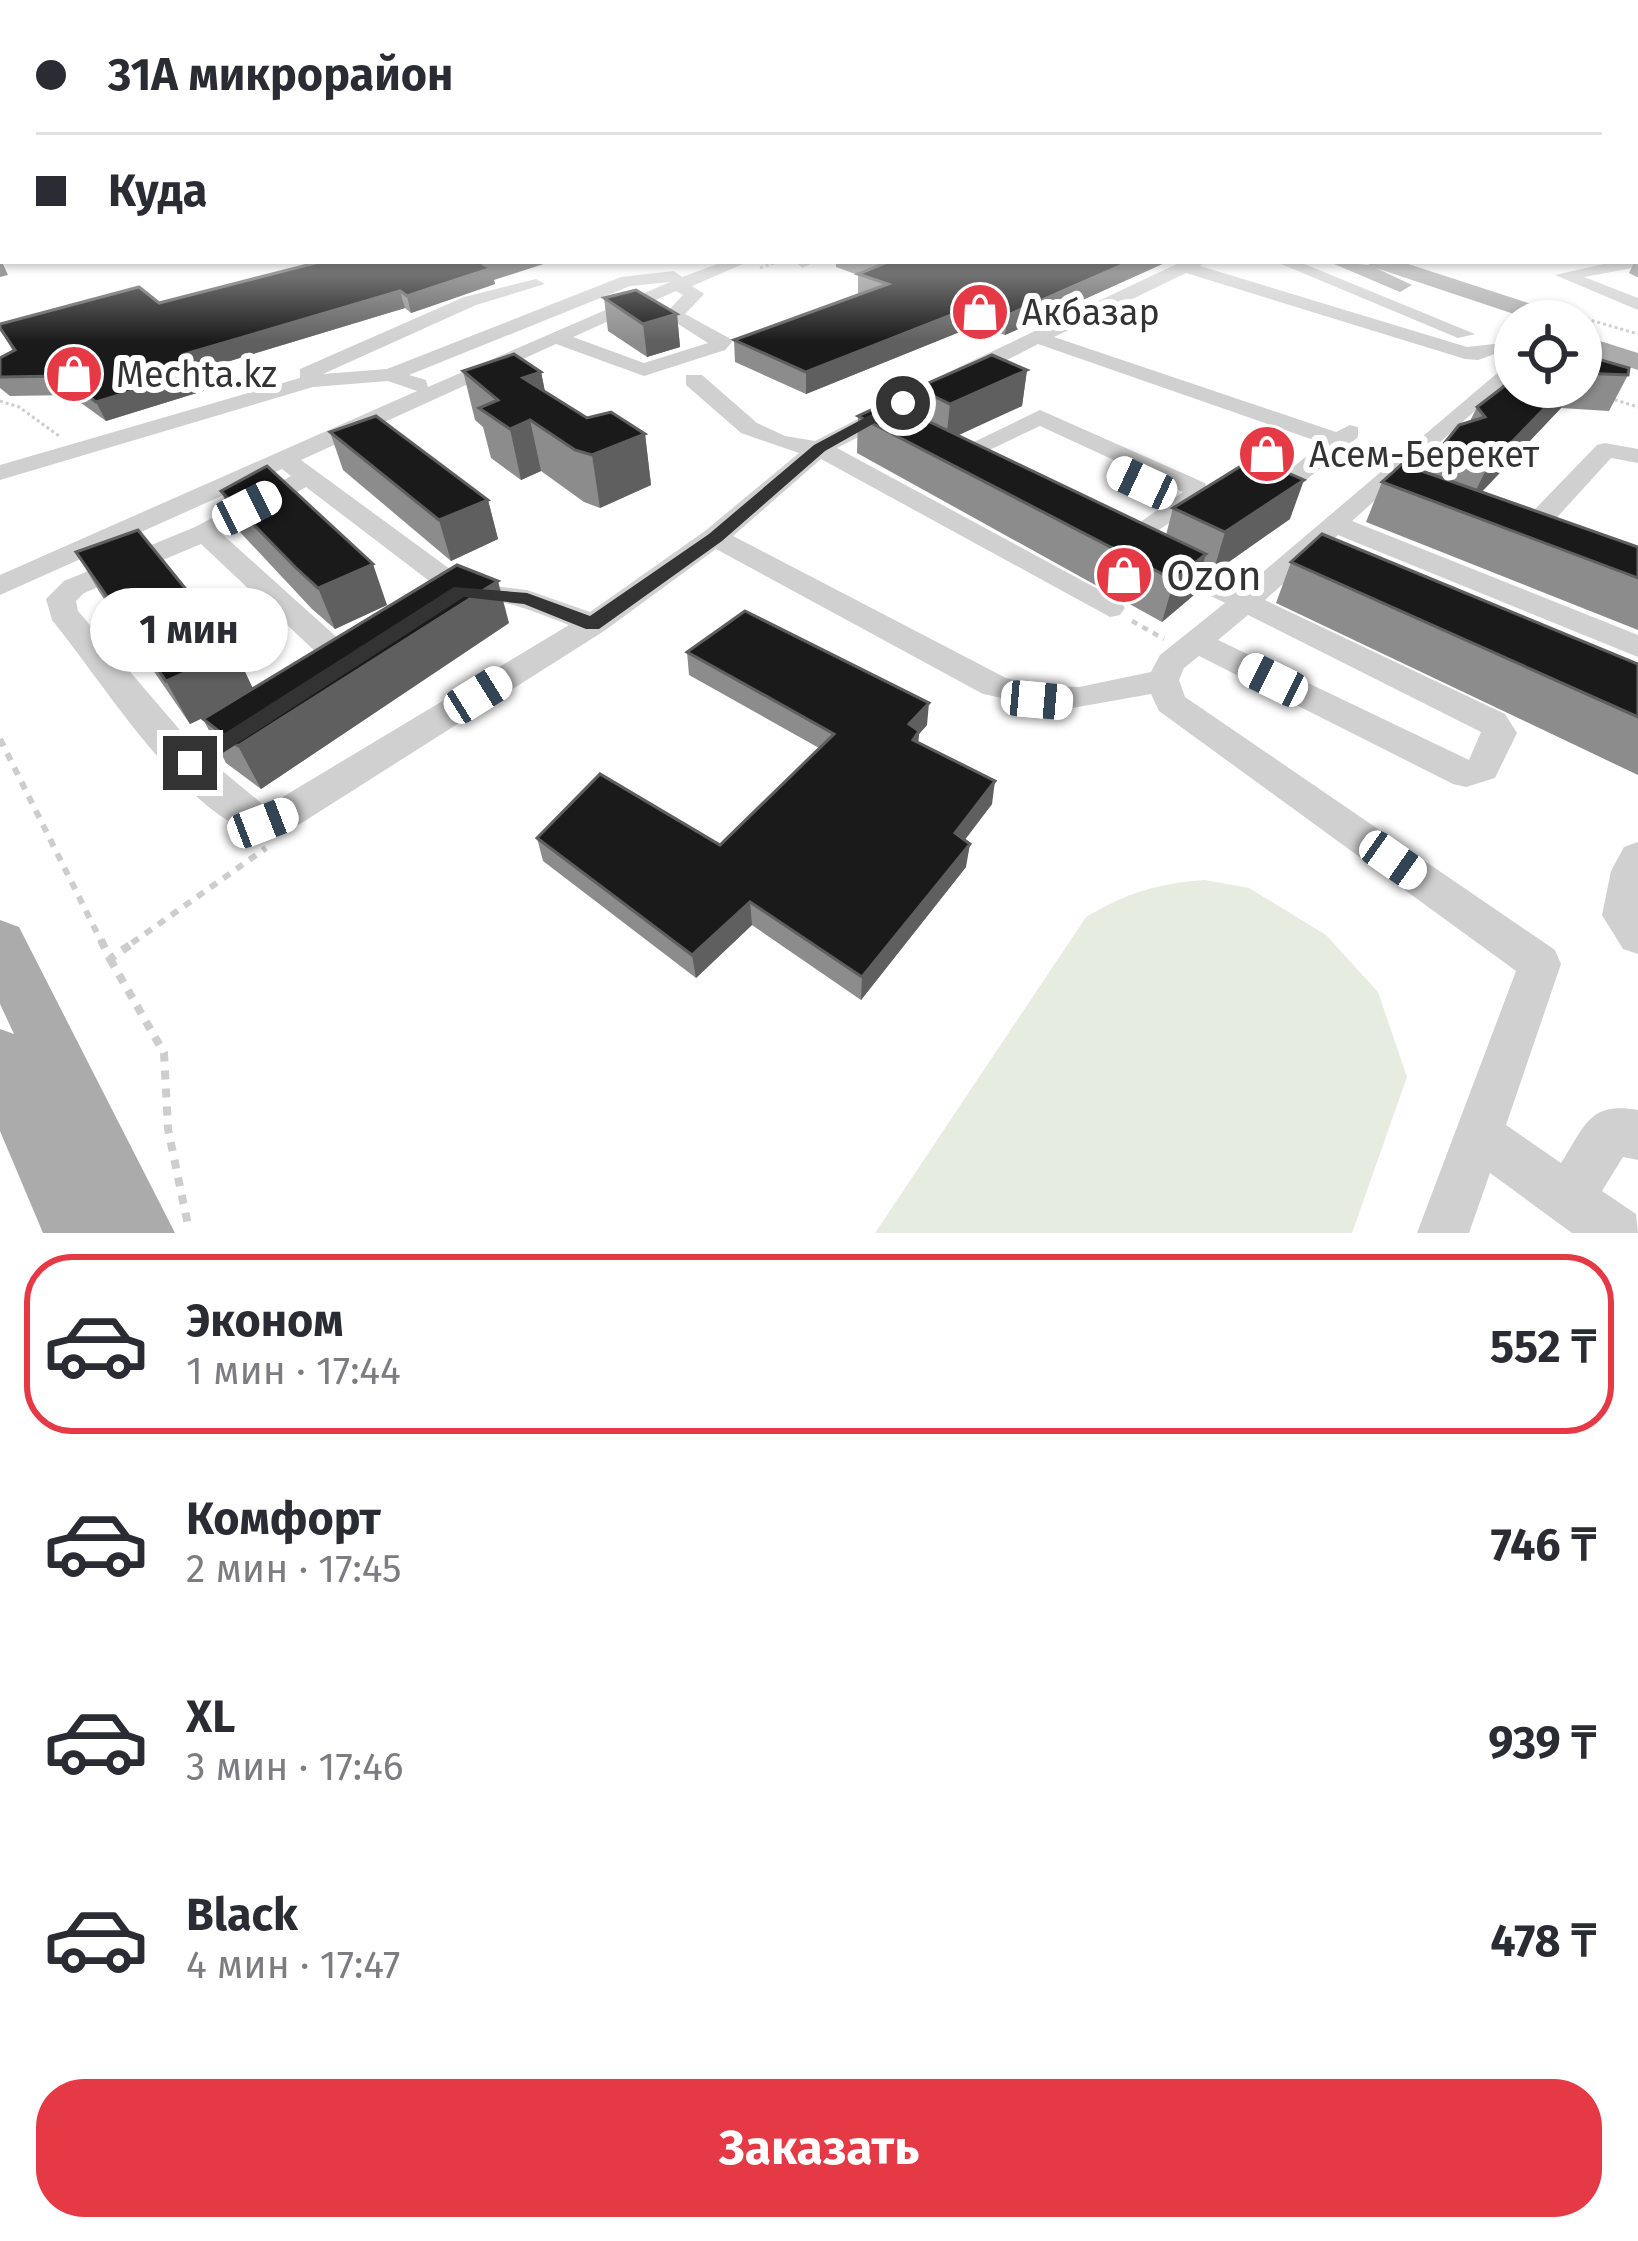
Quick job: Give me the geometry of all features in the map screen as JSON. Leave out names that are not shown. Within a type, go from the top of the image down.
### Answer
[{"type":"main road","points":[[1347,264],[1494,315]]},
{"type":"main road","points":[[1386,264],[1495,300]]},
{"type":"main road","points":[[1602,335],[1638,346]]},
{"type":"main road","points":[[1602,351],[1638,362]]},
{"type":"main road","points":[[0,944],[141,1233]]},
{"type":"main road","points":[[0,1058],[77,1233]]},
{"type":"street","points":[[0,586],[719,264]]},
{"type":"street","points":[[308,477],[205,533],[74,587],[61,599],[63,613],[200,756],[249,817],[263,823],[287,814],[592,624],[716,537],[819,448],[1191,264],[1465,353],[1494,355]]},
{"type":"street","points":[[1289,264],[1494,349]]},
{"type":"street","points":[[1627,264],[1564,275],[1638,304]]},
{"type":"street","points":[[0,572],[632,292],[679,280]]},
{"type":"street","points":[[0,473],[272,389],[337,376],[390,375],[627,281],[679,280],[695,294],[673,315],[722,341],[644,370],[555,337]]},
{"type":"street","points":[[272,389],[426,318],[536,284]]},
{"type":"street","points":[[1036,337],[1344,436],[1285,485]]},
{"type":"street","points":[[716,537],[995,686],[1037,700],[1066,702],[1182,657],[1243,604],[1312,557],[1335,524],[1388,490],[1494,372]]},
{"type":"street","points":[[390,375],[418,386]]},
{"type":"street","points":[[694,380],[750,434],[781,444],[819,448],[1111,608]]},
{"type":"street","points":[[936,447],[1040,417],[1186,481],[1196,488],[1196,495],[1119,538],[1243,604],[1492,723],[1500,733],[1482,769],[1466,774],[1182,657]]},
{"type":"street","points":[[874,418],[995,476]]},
{"type":"street","points":[[1560,554],[1511,536],[1605,450],[1638,456]]},
{"type":"street","points":[[283,458],[460,591],[527,599],[592,624]]},
{"type":"street","points":[[0,460],[37,461]]},
{"type":"street","points":[[1335,524],[1638,647]]},
{"type":"street","points":[[205,533],[347,664]]},
{"type":"street","points":[[423,615],[460,591]]},
{"type":"street","points":[[308,689],[385,640]]},
{"type":"street","points":[[1182,657],[1171,703],[1540,964],[1443,1233]]},
{"type":"street","points":[[1638,859],[1631,872],[1624,915],[1638,936]]},
{"type":"street","points":[[1567,1198],[1612,1130],[1638,1135]]},
{"type":"street","points":[[1478,1135],[1617,1233]]},
{"type":"path","points":[[1603,397],[1638,406]]},
{"type":"path","points":[[0,401],[19,407],[78,450]]},
{"type":"path","points":[[1111,608],[1182,657]]},
{"type":"path","points":[[0,739],[110,959],[164,1053],[167,1130],[186,1233]]},
{"type":"path","points":[[110,959],[252,862],[269,845],[287,814]]},
{"type":"shaded area","points":[[1205,880],[1249,888],[1326,935],[1378,992],[1407,1077],[1352,1233],[875,1233],[1086,917],[1143,891]]},
{"type":"building","points":[[311,264],[488,264],[485,265],[492,268],[407,296],[400,291],[185,354],[208,368],[96,402],[61,376],[0,377],[0,358],[15,350],[0,324],[139,287],[159,303]]},
{"type":"building","points":[[883,264],[1124,264],[1008,315],[979,304],[806,372],[734,340],[888,284],[858,274]]},
{"type":"building","points":[[636,290],[677,314],[643,324],[604,298]]},
{"type":"building","points":[[514,354],[541,372],[523,378],[587,418],[611,412],[645,434],[592,455],[575,450],[530,420],[510,429],[479,408],[498,400],[463,371]]},
{"type":"building","points":[[992,355],[1027,370],[950,404],[917,388]]},
{"type":"building","points":[[1602,360],[1629,368],[1628,375],[1602,374]]},
{"type":"building","points":[[1494,394],[1494,408],[1545,408],[1487,468],[1438,451],[1459,425],[1485,417],[1477,407]]},
{"type":"building","points":[[888,402],[1206,554],[1174,580],[858,416]]},
{"type":"building","points":[[376,416],[488,500],[439,520],[330,432]]},
{"type":"building","points":[[1254,458],[1304,480],[1225,532],[1173,508]]},
{"type":"building","points":[[1402,464],[1638,547],[1638,578],[1382,482]]},
{"type":"building","points":[[267,466],[373,564],[318,588],[295,567],[221,491]]},
{"type":"building","points":[[138,530],[235,650],[166,681],[76,552]]},
{"type":"building","points":[[1322,534],[1638,664],[1638,717],[1291,562]]},
{"type":"building","points":[[457,565],[498,581],[238,746],[203,719]]},
{"type":"building","points":[[745,611],[929,703],[909,724],[919,731],[913,740],[995,781],[955,833],[970,844],[862,977],[750,902],[692,955],[537,838],[600,774],[720,845],[834,734],[687,652]]},
{"type":"place","name":"Акбазар","points":[[980,312]]},
{"type":"place","name":"Mechta.kz","points":[[74,374]]},
{"type":"place","name":"Асем-Берекет","points":[[1267,454]]},
{"type":"place","name":"Ozon","points":[[1124,575]]},
{"type":"route","points":[[190,763],[460,591],[527,599],[592,624],[716,537],[819,448],[903,403]]}]
